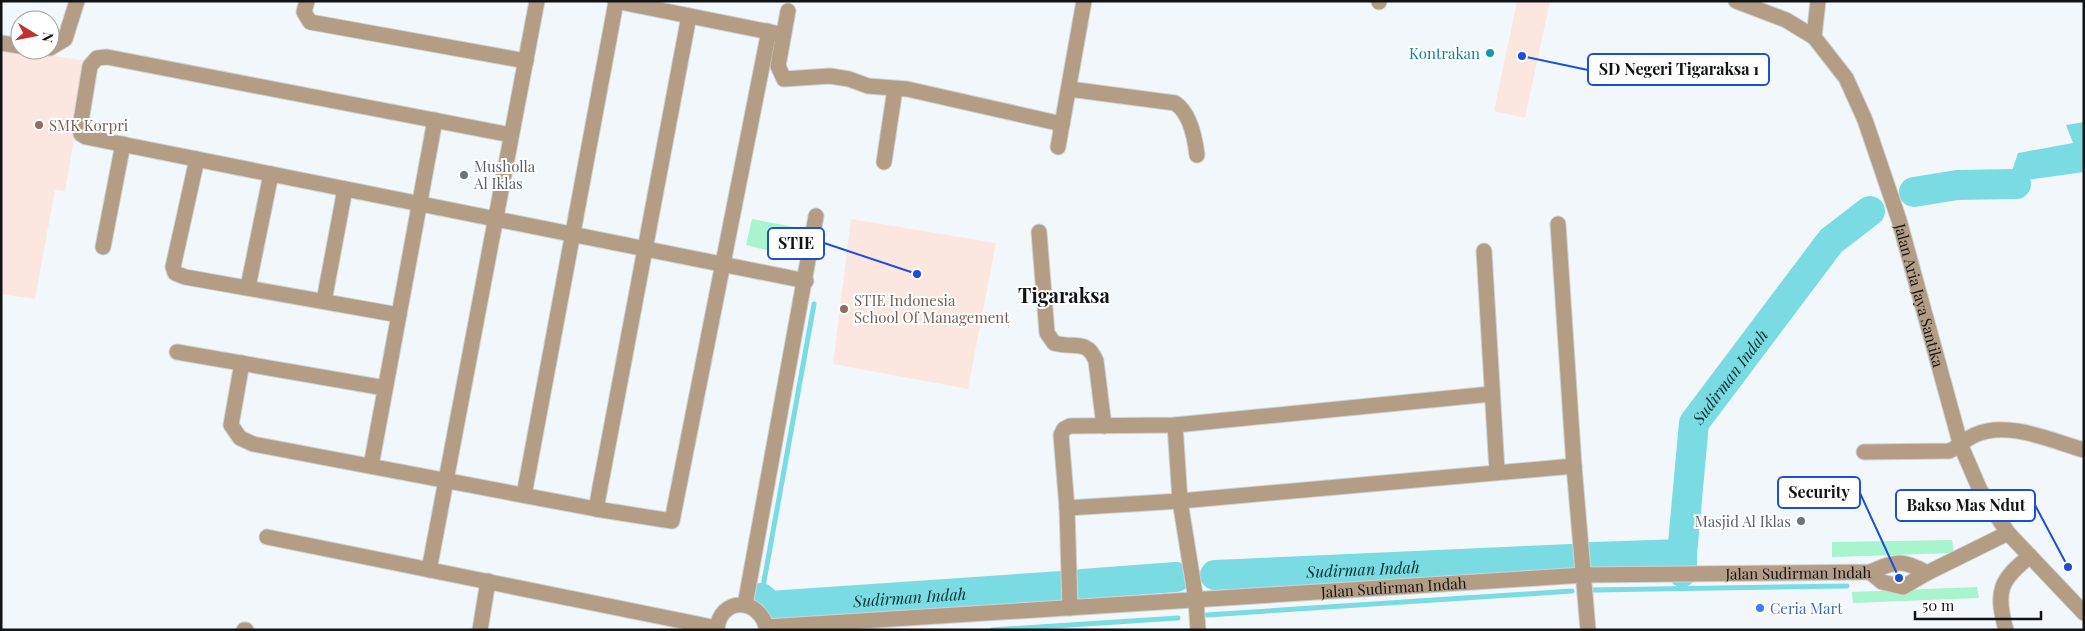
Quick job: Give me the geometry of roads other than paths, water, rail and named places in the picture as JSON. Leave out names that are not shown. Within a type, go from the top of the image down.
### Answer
[{"type":"street","points":[[60,42],[65,39],[77,1]]},
{"type":"street","points":[[307,1],[304,12],[310,22],[526,61]]},
{"type":"street","points":[[429,570],[537,1]]},
{"type":"street","points":[[524,495],[615,1],[783,34]]},
{"type":"street","points":[[1058,147],[1084,1]]},
{"type":"street","name":"Jalan Aria Jaya Santika","points":[[1736,1],[1786,20],[1814,37],[1846,78],[1865,120],[1899,220],[1961,446],[1980,490],[2008,534],[2068,600],[2084,613]]},
{"type":"street","points":[[1814,37],[1818,1]]},
{"type":"street","points":[[788,11],[778,66],[784,79],[830,76],[849,79],[868,86],[907,89],[1062,124]]},
{"type":"street","points":[[596,509],[689,16]]},
{"type":"street","points":[[242,363],[231,425],[240,438],[253,444],[596,509],[672,521],[768,36],[767,32]]},
{"type":"street","points":[[511,135],[107,57],[96,58],[90,66],[81,134],[86,138],[806,281]]},
{"type":"street","points":[[884,162],[895,89]]},
{"type":"street","points":[[1069,89],[1175,103],[1180,107],[1194,136],[1197,155]]},
{"type":"street","points":[[370,466],[435,120]]},
{"type":"street","points":[[103,247],[123,144]]},
{"type":"street","points":[[197,159],[174,270],[185,277],[399,315]]},
{"type":"street","points":[[248,287],[271,174]]},
{"type":"street","points":[[324,301],[345,189]]},
{"type":"street","points":[[745,605],[806,281],[816,216]]},
{"type":"street","points":[[1558,224],[1574,466],[1585,575],[1588,630]]},
{"type":"street","points":[[1039,232],[1047,333],[1054,343],[1084,346],[1092,352],[1096,360],[1104,426]]},
{"type":"street","points":[[1484,251],[1497,471]]},
{"type":"street","points":[[177,352],[385,388]]},
{"type":"street","points":[[1070,608],[1067,508],[1061,435],[1070,426],[1175,425],[1491,394]]},
{"type":"street","points":[[1175,425],[1180,501],[1196,600],[1198,630]]},
{"type":"street","points":[[1864,452],[1949,451],[1961,446],[1974,435],[1990,430],[2025,433],[2084,450]]},
{"type":"street","points":[[1067,508],[1180,501],[1497,471],[1574,466]]},
{"type":"street","points":[[1870,572],[1887,584],[1903,587],[2008,534]]},
{"type":"street","points":[[268,537],[717,629],[717,621],[726,609],[740,604],[754,607],[764,618],[767,628]]},
{"type":"street","points":[[2006,630],[2001,602],[2002,589],[2006,578],[2030,556]]},
{"type":"street","name":"Jalan Sudirman Indah","points":[[767,628],[1585,575],[1870,572],[1889,564],[1908,563],[1927,574]]},
{"type":"street","points":[[480,630],[488,581]]},
{"type":"water","points":[[2084,122],[2084,172],[2026,180],[2016,184],[2011,174],[2018,153],[2073,143],[2066,125]]},
{"type":"waterway","name":"Sudirman Indah","points":[[1914,192],[1957,185],[2016,184]]},
{"type":"waterway","name":"Sudirman Indah","points":[[1682,572],[1694,423],[1831,241],[1870,211]]},
{"type":"waterway","points":[[761,598],[814,304]]},
{"type":"waterway","name":"Sudirman Indah","points":[[1593,557],[1682,554]]},
{"type":"waterway","name":"Sudirman Indah","points":[[1215,575],[1571,559]]},
{"type":"waterway","name":"Sudirman Indah","points":[[1082,584],[1176,577]]},
{"type":"waterway","name":"Sudirman Indah","points":[[761,598],[770,606],[1062,586]]},
{"type":"waterway","points":[[1592,590],[1847,586]]},
{"type":"waterway","points":[[1207,615],[1572,591]]},
{"type":"waterway","points":[[992,630],[1178,618]]},
{"type":"place","name":"Kontrakan","points":[[1490,53]]},
{"type":"place","name":"SD Negeri Tigaraksa 1","points":[[1522,56]]},
{"type":"place","name":"SMK Korpri","points":[[39,125]]},
{"type":"place","name":"Musholla Al Iklas","points":[[464,175]]},
{"type":"place","name":"STIE","points":[[917,274]]},
{"type":"place","name":"STIE Indonesia School Of Management","points":[[844,309]]},
{"type":"place","name":"Masjid Al Iklas","points":[[1801,521]]},
{"type":"place","name":"Bakso Mas Ndut","points":[[2068,567]]},
{"type":"place","name":"Security","points":[[1899,578]]},
{"type":"place","name":"Ceria Mart","points":[[1760,608]]},
{"type":"district","name":"Tigaraksa","points":[[1064,294]]}]
